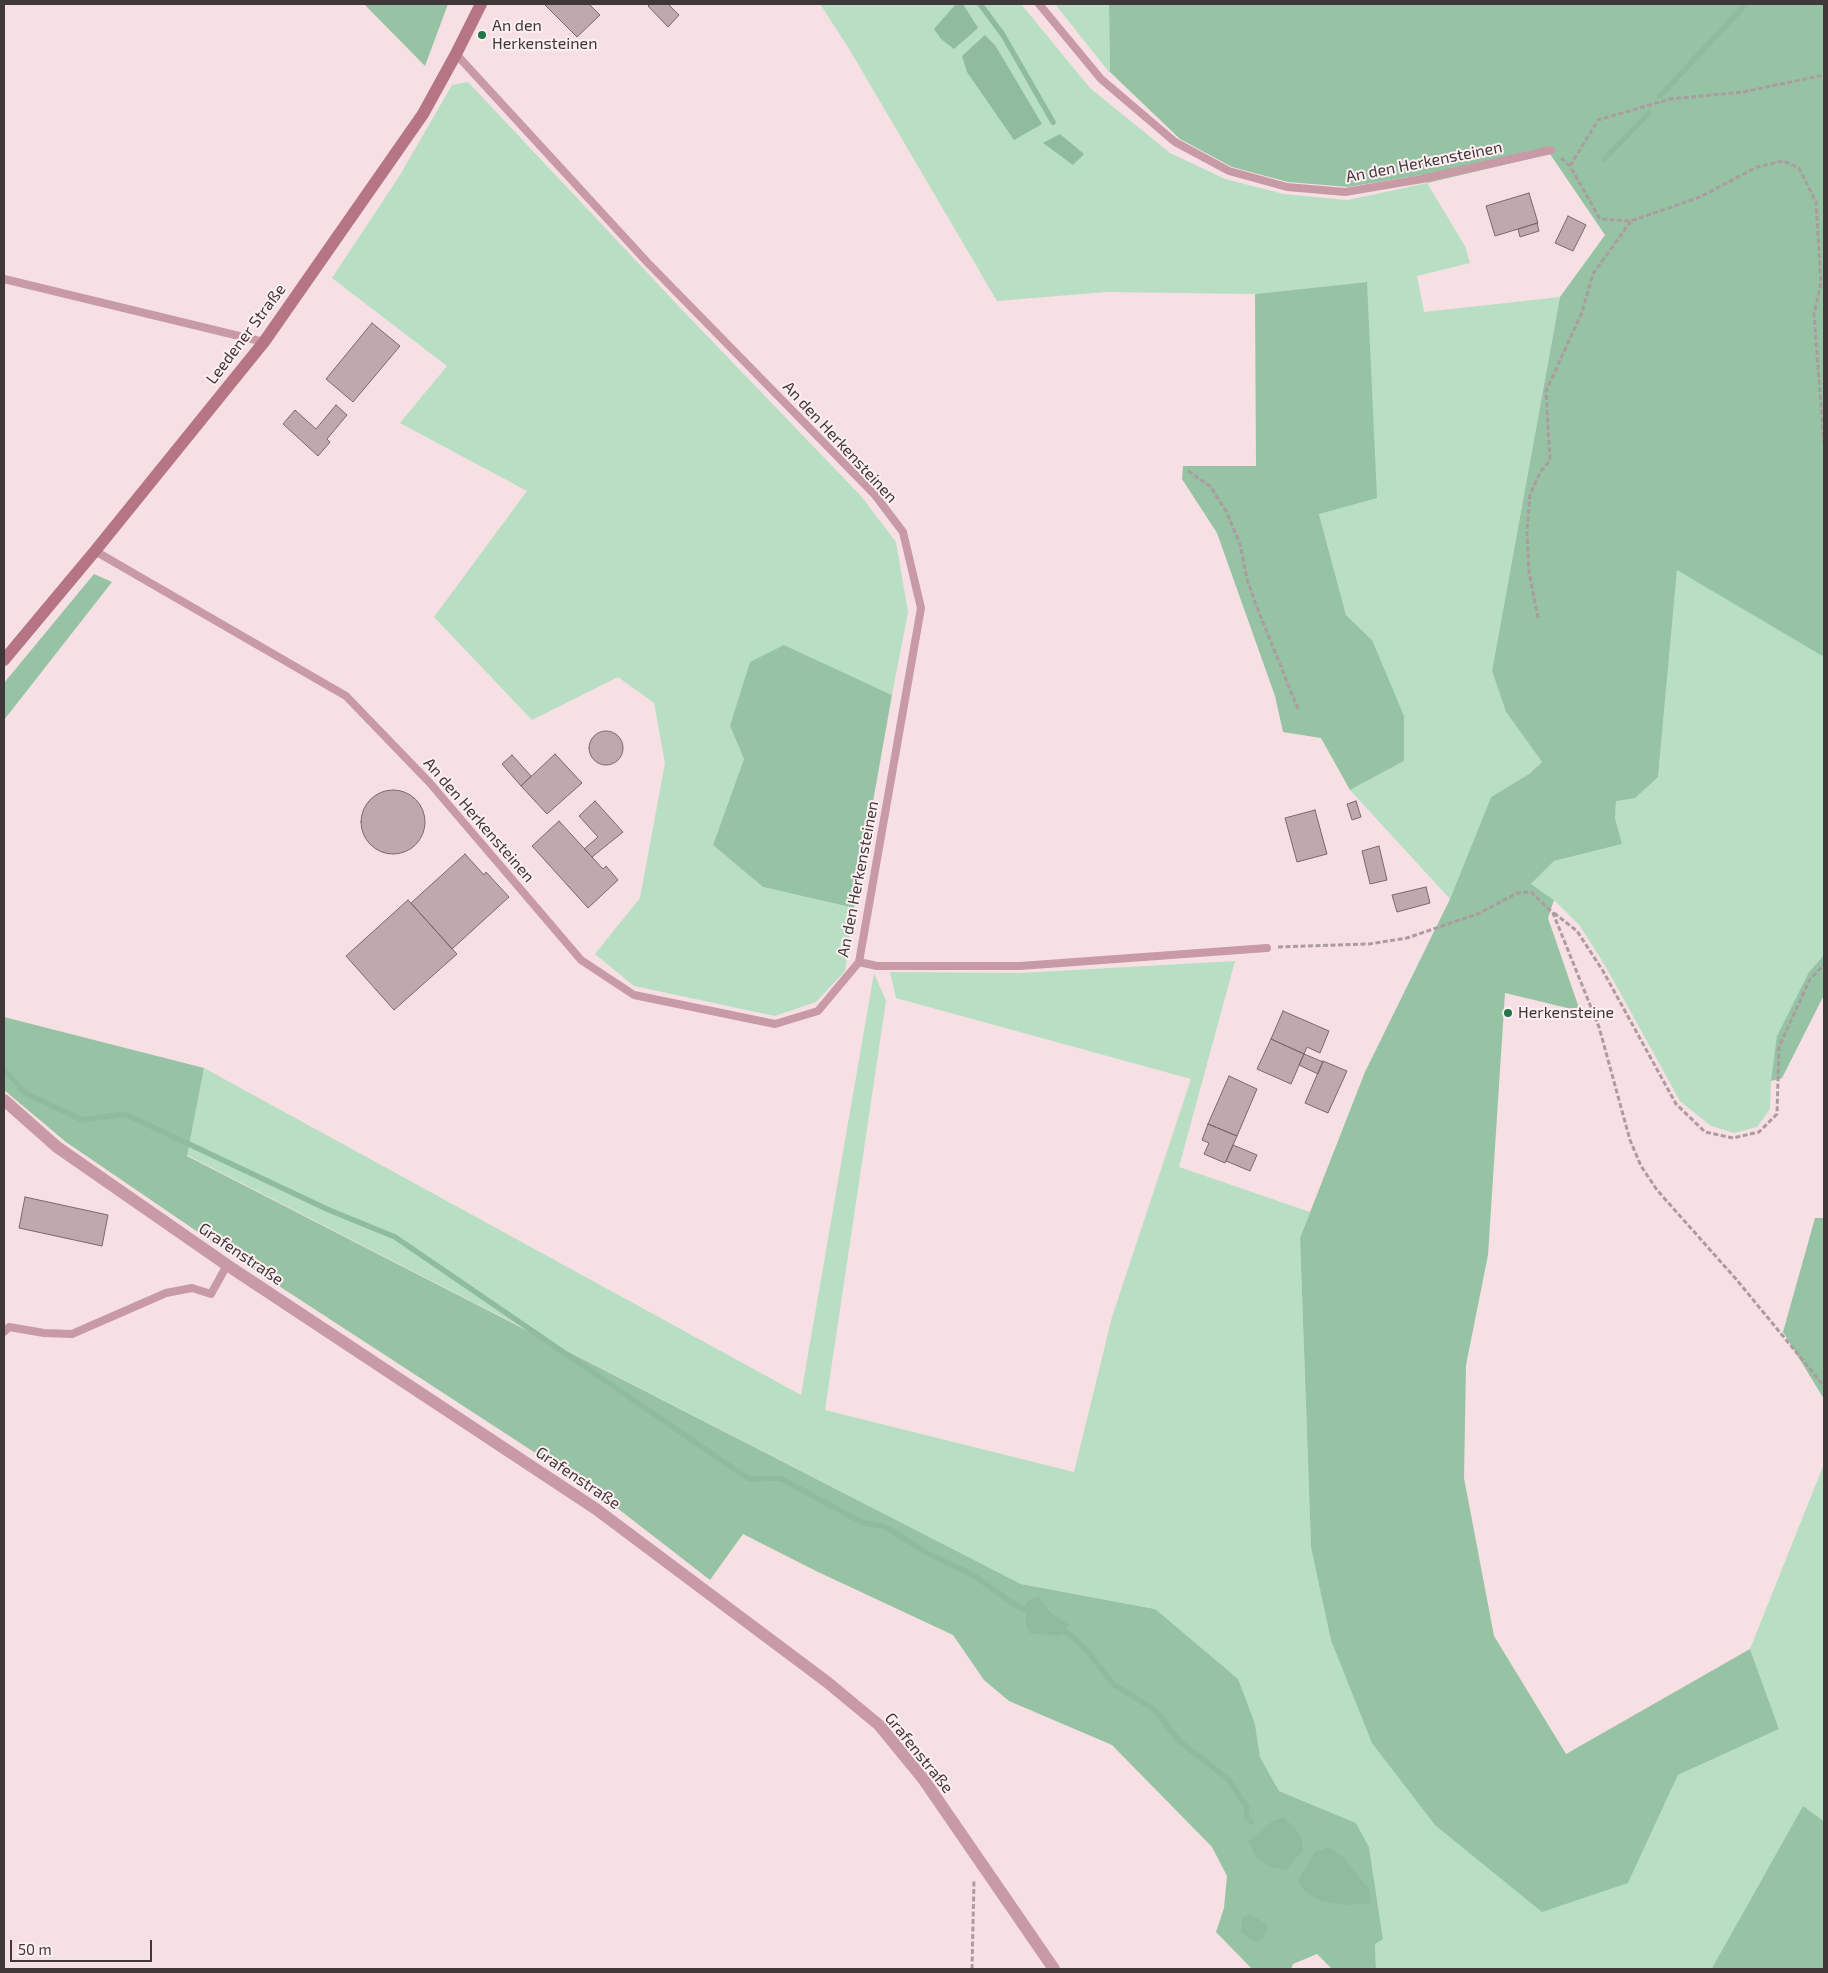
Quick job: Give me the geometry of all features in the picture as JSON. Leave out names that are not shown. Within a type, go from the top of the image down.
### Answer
[{"type":"street","name":"Leedener Straße","points":[[4,660],[264,342],[423,114],[481,4]]},
{"type":"street","name":"Grafenstraße","points":[[4,1100],[57,1147],[227,1265],[596,1509],[827,1682],[878,1725],[924,1780],[1054,1969]]},
{"type":"lane","name":"An den Herkensteinen","points":[[1039,4],[1101,79],[1175,142],[1229,171],[1287,187],[1346,192],[1422,179],[1551,150]]},
{"type":"lane","name":"An den Herkensteinen","points":[[95,551],[346,696],[429,782],[581,960],[634,995],[775,1024],[818,1011],[859,962],[920,608],[903,532],[874,495],[647,262],[456,54]]},
{"type":"lane","points":[[4,279],[264,342]]},
{"type":"lane","points":[[859,962],[877,966],[1020,966],[1267,948]]},
{"type":"lane","points":[[4,1332],[9,1327],[44,1333],[72,1334],[166,1293],[192,1288],[211,1294],[227,1265]]},
{"type":"path","points":[[1570,166],[1598,120],[1670,99],[1743,92],[1824,75]]},
{"type":"path","points":[[1551,150],[1570,166],[1600,219],[1631,221],[1700,197],[1756,167],[1783,161],[1799,168],[1816,202],[1821,283],[1814,314],[1824,445]]},
{"type":"path","points":[[1538,618],[1529,572],[1527,532],[1530,494],[1541,471],[1550,460],[1546,391],[1582,312],[1593,274],[1631,221]]},
{"type":"path","points":[[1188,471],[1210,486],[1226,511],[1240,544],[1247,579],[1253,596],[1298,709]]},
{"type":"path","points":[[1267,948],[1369,944],[1408,938],[1480,913],[1517,893],[1531,892],[1577,932],[1598,963],[1676,1104],[1705,1132],[1733,1138],[1759,1132],[1777,1114],[1779,1047],[1810,979],[1824,965]]},
{"type":"path","points":[[1553,913],[1598,1027],[1630,1140],[1641,1166],[1657,1190],[1736,1279],[1824,1386]]},
{"type":"path","points":[[972,1969],[974,1877],[978,1861]]},
{"type":"shaded area","points":[[364,4],[448,4],[425,66]]},
{"type":"shaded area","points":[[820,4],[1021,4],[1090,88],[1170,153],[1225,179],[1284,194],[1348,200],[1427,183],[1465,246],[1470,263],[1417,276],[1424,312],[1560,297],[1492,671],[1506,712],[1542,762],[1529,774],[1491,797],[1450,899],[1350,790],[1404,761],[1372,640],[1346,615],[1319,514],[1367,282],[1255,294],[1106,292],[997,301],[848,47]]},
{"type":"shaded area","points":[[956,4],[963,4],[978,28],[954,49],[941,39],[934,29]]},
{"type":"shaded area","points":[[1055,4],[1109,4],[1110,72],[1109,72]]},
{"type":"shaded area","points":[[1109,4],[1824,4],[1824,657],[1677,570],[1658,777],[1635,798],[1616,801],[1615,818],[1622,844],[1554,861],[1531,884],[1554,900],[1548,918],[1580,1011],[1505,993],[1488,1255],[1466,1365],[1464,1478],[1494,1636],[1566,1754],[1750,1649],[1779,1729],[1678,1775],[1628,1883],[1542,1912],[1435,1825],[1372,1743],[1331,1640],[1311,1547],[1300,1238],[1365,1072],[1450,899],[1491,797],[1529,774],[1542,762],[1506,712],[1492,671],[1560,297],[1605,235],[1550,154],[1427,183],[1422,175],[1348,187],[1288,182],[1232,167],[1180,139],[1110,72]]},
{"type":"shaded area","points":[[985,35],[995,45],[1042,124],[1014,140],[967,72],[962,56]]},
{"type":"shaded area","points":[[468,82],[687,315],[861,496],[896,542],[908,612],[892,695],[784,645],[730,726],[744,759],[713,845],[763,887],[854,908],[845,971],[816,1002],[775,1016],[634,986],[595,954],[640,898],[665,763],[654,703],[618,677],[532,720],[434,617],[527,491],[400,423],[447,366],[332,278],[400,175],[452,85]]},
{"type":"shaded area","points":[[1060,134],[1084,154],[1073,165],[1043,143]]},
{"type":"shaded area","points":[[1367,282],[1377,498],[1319,514],[1346,615],[1372,640],[1404,716],[1404,761],[1350,790],[1321,738],[1283,732],[1275,696],[1217,533],[1182,479],[1183,466],[1256,466],[1255,294]]},
{"type":"shaded area","points":[[1677,569],[1824,657],[1824,955],[1809,972],[1771,1081],[1770,1109],[1757,1127],[1734,1133],[1711,1126],[1680,1101],[1606,967],[1580,926],[1554,900],[1531,884],[1554,861],[1622,844],[1615,818],[1616,800],[1658,777]]},
{"type":"shaded area","points":[[94,574],[112,582],[4,720],[4,683]]},
{"type":"shaded area","points":[[784,645],[892,695],[854,908],[763,887],[713,845],[744,759],[730,726],[750,662]]},
{"type":"shaded area","points":[[1824,955],[1824,995],[1782,1078],[1771,1081],[1777,1036],[1809,972]]},
{"type":"shaded area","points":[[1235,961],[1179,1167],[1310,1212],[1300,1238],[1311,1547],[1628,1883],[1678,1775],[1779,1729],[1750,1649],[1824,1464],[1824,1821],[1803,1806],[1712,1968],[1719,1969],[1376,1969],[1375,1944],[1383,1938],[1369,1847],[1356,1823],[1279,1791],[1260,1757],[1255,1724],[1155,1609],[1021,1584],[187,1155],[204,1068],[801,1395],[874,973],[886,1001],[825,1410],[1074,1472],[1112,1317],[1191,1079],[896,998],[890,972],[1021,973]]},
{"type":"shaded area","points":[[4,1017],[204,1068],[187,1156],[1021,1584],[1155,1609],[1238,1679],[1255,1724],[1260,1757],[1279,1791],[1356,1823],[1369,1847],[1383,1939],[1375,1944],[1376,1969],[1332,1969],[1317,1954],[1293,1964],[1291,1969],[1252,1969],[1216,1932],[1224,1908],[1227,1876],[1212,1847],[1112,1745],[1009,1701],[984,1680],[953,1635],[816,1571],[743,1534],[710,1580],[603,1497],[236,1258],[66,1142],[4,1090]]},
{"type":"shaded area","points":[[1815,1218],[1824,1218],[1824,1399],[1783,1332]]},
{"type":"shaded area","points":[[1038,1596],[1052,1614],[1069,1625],[1060,1636],[1029,1633],[1026,1624],[1026,1602]]},
{"type":"shaded area","points":[[1803,1806],[1824,1821],[1824,1969],[1712,1968]]},
{"type":"shaded area","points":[[1284,1818],[1295,1828],[1302,1840],[1303,1850],[1286,1870],[1270,1867],[1255,1856],[1249,1841],[1274,1820]]},
{"type":"shaded area","points":[[1329,1847],[1344,1858],[1369,1889],[1371,1903],[1344,1905],[1319,1900],[1306,1892],[1298,1881],[1315,1852]]},
{"type":"shaded area","points":[[1250,1914],[1268,1925],[1264,1937],[1258,1941],[1250,1939],[1241,1932],[1242,1918]]},
{"type":"building","points":[[544,4],[589,4],[600,15],[577,37]]},
{"type":"building","points":[[651,4],[668,4],[679,15],[668,27],[648,6]]},
{"type":"building","points":[[1529,193],[1538,223],[1495,236],[1486,206]]},
{"type":"building","points":[[1568,216],[1586,225],[1573,251],[1555,243]]},
{"type":"building","points":[[1537,223],[1539,231],[1520,237],[1518,229]]},
{"type":"building","points":[[372,323],[400,346],[353,402],[326,379]]},
{"type":"building","points":[[336,405],[347,415],[327,439],[330,442],[318,456],[283,424],[295,410],[316,429]]},
{"type":"building","points":[[606,731],[613,732],[618,736],[622,741],[622,755],[618,760],[613,764],[606,765],[599,764],[594,760],[590,755],[589,748],[590,741],[594,736],[599,732]]},
{"type":"building","points":[[555,754],[582,783],[547,814],[521,786]]},
{"type":"building","points":[[512,755],[531,776],[521,786],[502,764]]},
{"type":"building","points":[[393,790],[405,793],[416,799],[422,810],[425,822],[422,834],[416,845],[405,851],[393,854],[381,851],[370,845],[364,834],[361,822],[364,810],[370,799],[381,793]]},
{"type":"building","points":[[595,801],[623,832],[592,857],[584,849],[598,837],[579,816]]},
{"type":"building","points":[[1356,801],[1361,817],[1352,820],[1347,804]]},
{"type":"building","points":[[1315,810],[1327,854],[1297,862],[1285,818]]},
{"type":"building","points":[[559,821],[603,869],[606,866],[618,880],[588,908],[532,846]]},
{"type":"building","points":[[1379,846],[1387,880],[1370,884],[1362,851]]},
{"type":"building","points":[[465,854],[484,875],[486,872],[509,897],[452,949],[411,903]]},
{"type":"building","points":[[1426,887],[1430,903],[1397,912],[1392,895]]},
{"type":"building","points":[[408,900],[457,954],[394,1010],[346,956]]},
{"type":"building","points":[[1283,1011],[1329,1031],[1320,1053],[1307,1047],[1304,1054],[1271,1039]]},
{"type":"building","points":[[1271,1039],[1304,1054],[1291,1084],[1257,1069]]},
{"type":"building","points":[[1304,1054],[1323,1062],[1318,1074],[1299,1065]]},
{"type":"building","points":[[1323,1061],[1347,1071],[1328,1113],[1305,1103]]},
{"type":"building","points":[[1229,1076],[1257,1089],[1237,1136],[1208,1124]]},
{"type":"building","points":[[1208,1124],[1237,1136],[1225,1163],[1204,1154],[1209,1143],[1202,1140]]},
{"type":"building","points":[[1233,1145],[1257,1155],[1250,1171],[1226,1161]]},
{"type":"building","points":[[25,1197],[108,1215],[102,1246],[19,1228]]},
{"type":"waterway","points":[[980,4],[1003,35],[1053,122]]},
{"type":"waterway","points":[[1660,96],[1746,4]]},
{"type":"waterway","points":[[1604,159],[1649,113]]},
{"type":"waterway","points":[[4,1069],[25,1093],[82,1120],[125,1114],[329,1210],[395,1237],[749,1479],[780,1478],[863,1523],[884,1526],[929,1554],[975,1576],[1012,1603],[1032,1614]]},
{"type":"waterway","points":[[1058,1628],[1072,1636],[1089,1653],[1113,1684],[1155,1710],[1179,1741],[1228,1779],[1247,1807],[1246,1817],[1251,1822]]},
{"type":"place","name":"An den Herkensteinen","points":[[482,35]]},
{"type":"place","name":"Herkensteine","points":[[1508,1013]]}]
